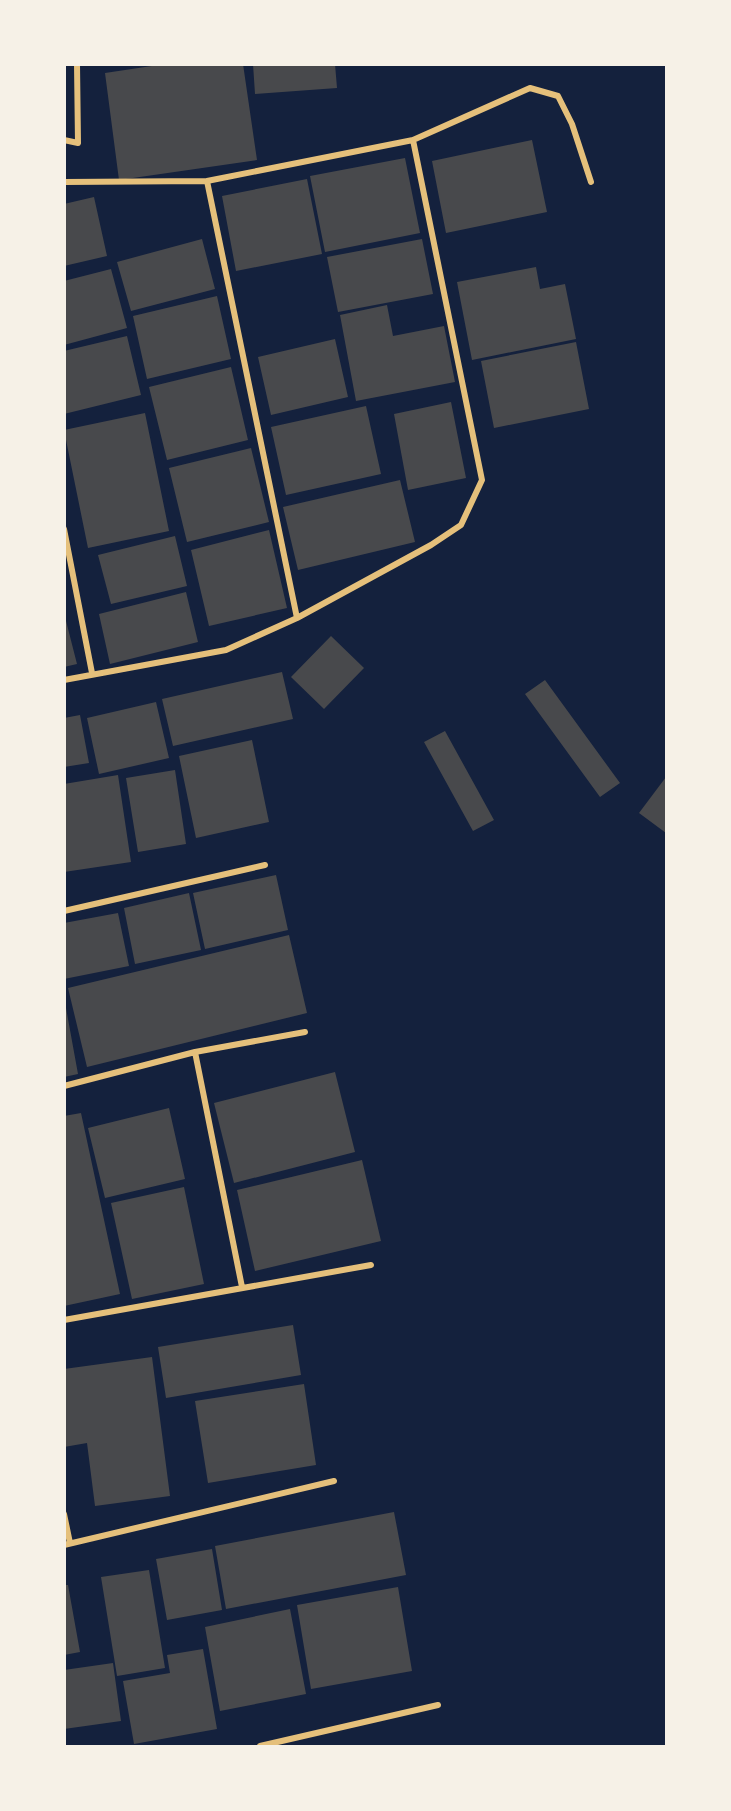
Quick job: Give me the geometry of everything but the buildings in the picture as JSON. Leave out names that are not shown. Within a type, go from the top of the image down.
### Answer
[{"type":"street","points":[[64,140],[78,143],[77,64]]},
{"type":"street","points":[[64,182],[207,182],[413,140],[530,88],[558,96],[572,124],[591,182]]},
{"type":"street","points":[[64,680],[226,650],[297,618],[431,545],[461,525],[482,480],[413,140]]},
{"type":"street","points":[[207,182],[297,618]]},
{"type":"street","points":[[64,529],[92,674]]},
{"type":"street","points":[[64,911],[266,865]]},
{"type":"street","points":[[64,1086],[195,1052],[305,1032]]},
{"type":"street","points":[[195,1052],[242,1287]]},
{"type":"street","points":[[64,1320],[371,1265]]},
{"type":"street","points":[[64,1514],[67,1544],[334,1481]]},
{"type":"street","points":[[260,1746],[438,1705]]}]
